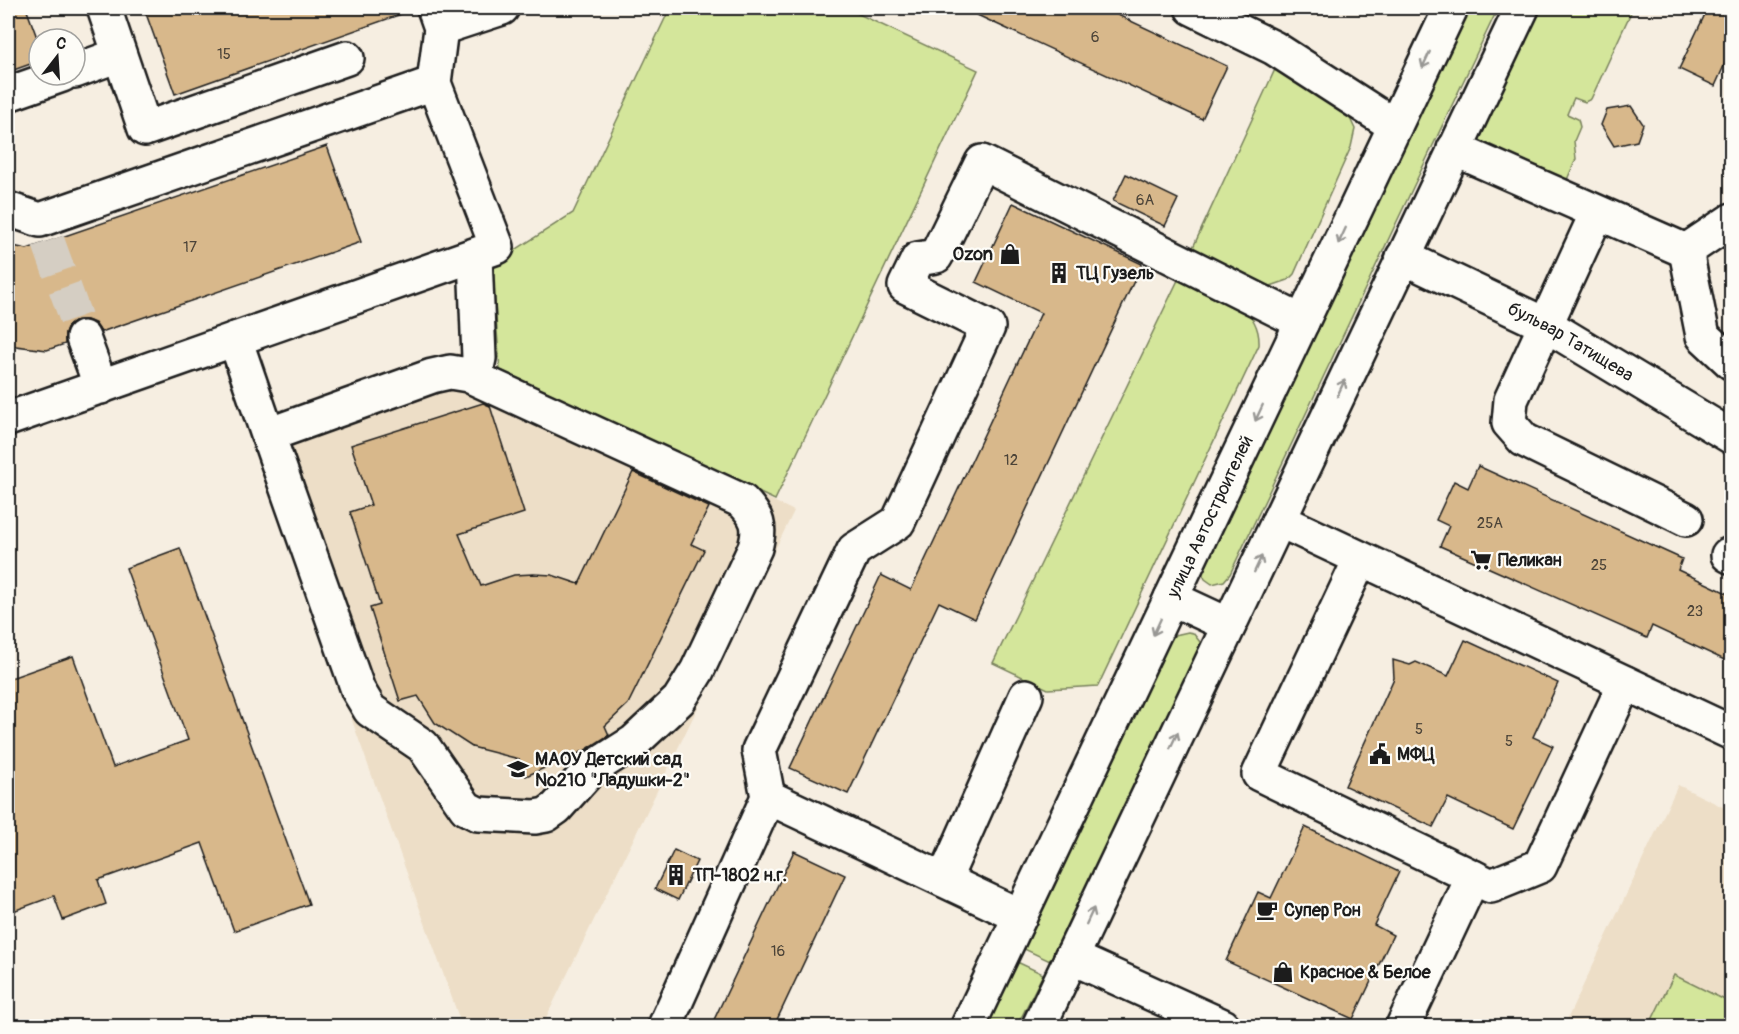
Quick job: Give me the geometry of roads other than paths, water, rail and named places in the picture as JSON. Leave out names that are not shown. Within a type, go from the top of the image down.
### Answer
[{"type":"main road","points":[[104,8],[145,129],[346,58]]},
{"type":"main road","points":[[8,419],[497,247],[434,83],[438,18],[502,8]]},
{"type":"main road","points":[[1192,8],[1274,48],[1395,126]]},
{"type":"main road","name":"улица Автостроителей","points":[[968,1026],[1451,8]]},
{"type":"main road","points":[[1039,1026],[1521,8]]},
{"type":"main road","points":[[87,67],[105,60]]},
{"type":"main road","points":[[8,209],[44,231],[434,83]]},
{"type":"main road","points":[[8,94],[28,87]]},
{"type":"main road","points":[[1454,149],[1686,251]]},
{"type":"main road","points":[[664,1026],[768,797],[759,750],[854,550],[898,522],[988,327],[905,286],[918,259],[936,256],[982,162],[1302,322]]},
{"type":"main road","points":[[1597,213],[1548,326],[1511,400],[1509,423],[1524,440],[1686,519]]},
{"type":"main road","points":[[1686,251],[1731,220]]},
{"type":"main road","points":[[1686,251],[1703,336],[1731,363]]},
{"type":"main road","points":[[475,256],[479,358],[475,377]]},
{"type":"main road","name":"бульвар Татищева","points":[[1403,257],[1548,326],[1731,437]]},
{"type":"main road","points":[[83,338],[101,387]]},
{"type":"main road","points":[[235,339],[268,435],[358,690],[370,710],[423,746],[466,808],[478,814],[535,817],[546,814],[556,808],[590,770],[634,742],[679,700],[697,672],[755,548],[759,533],[758,522],[742,501],[475,377],[450,372],[432,376],[268,435]]},
{"type":"main road","points":[[1279,520],[1731,733]]},
{"type":"main road","points":[[1360,560],[1259,774],[1491,886],[1540,866],[1625,683]]},
{"type":"main road","points":[[1171,598],[1229,625]]},
{"type":"main road","points":[[944,880],[1026,696]]},
{"type":"main road","points":[[768,797],[1020,916]]},
{"type":"main road","points":[[1402,1026],[1473,877]]},
{"type":"main road","points":[[1071,957],[1223,1026]]},
{"type":"tunnel","points":[[48,241],[83,338]]},
{"type":"place","name":"Ozon","points":[[1010,254]]},
{"type":"place","name":"ТЦ Гузель","points":[[1059,273]]},
{"type":"place","name":"Пеликан","points":[[1481,560]]},
{"type":"place","name":"МФЦ","points":[[1380,754]]},
{"type":"place","name":"МАОУ Детский сад №210 \"Ладушки-2\"","points":[[518,769]]},
{"type":"place","name":"ТП-1802 н.г.","points":[[676,875]]},
{"type":"place","name":"Супер Рон","points":[[1267,910]]},
{"type":"place","name":"Красное & Белое","points":[[1283,972]]}]
